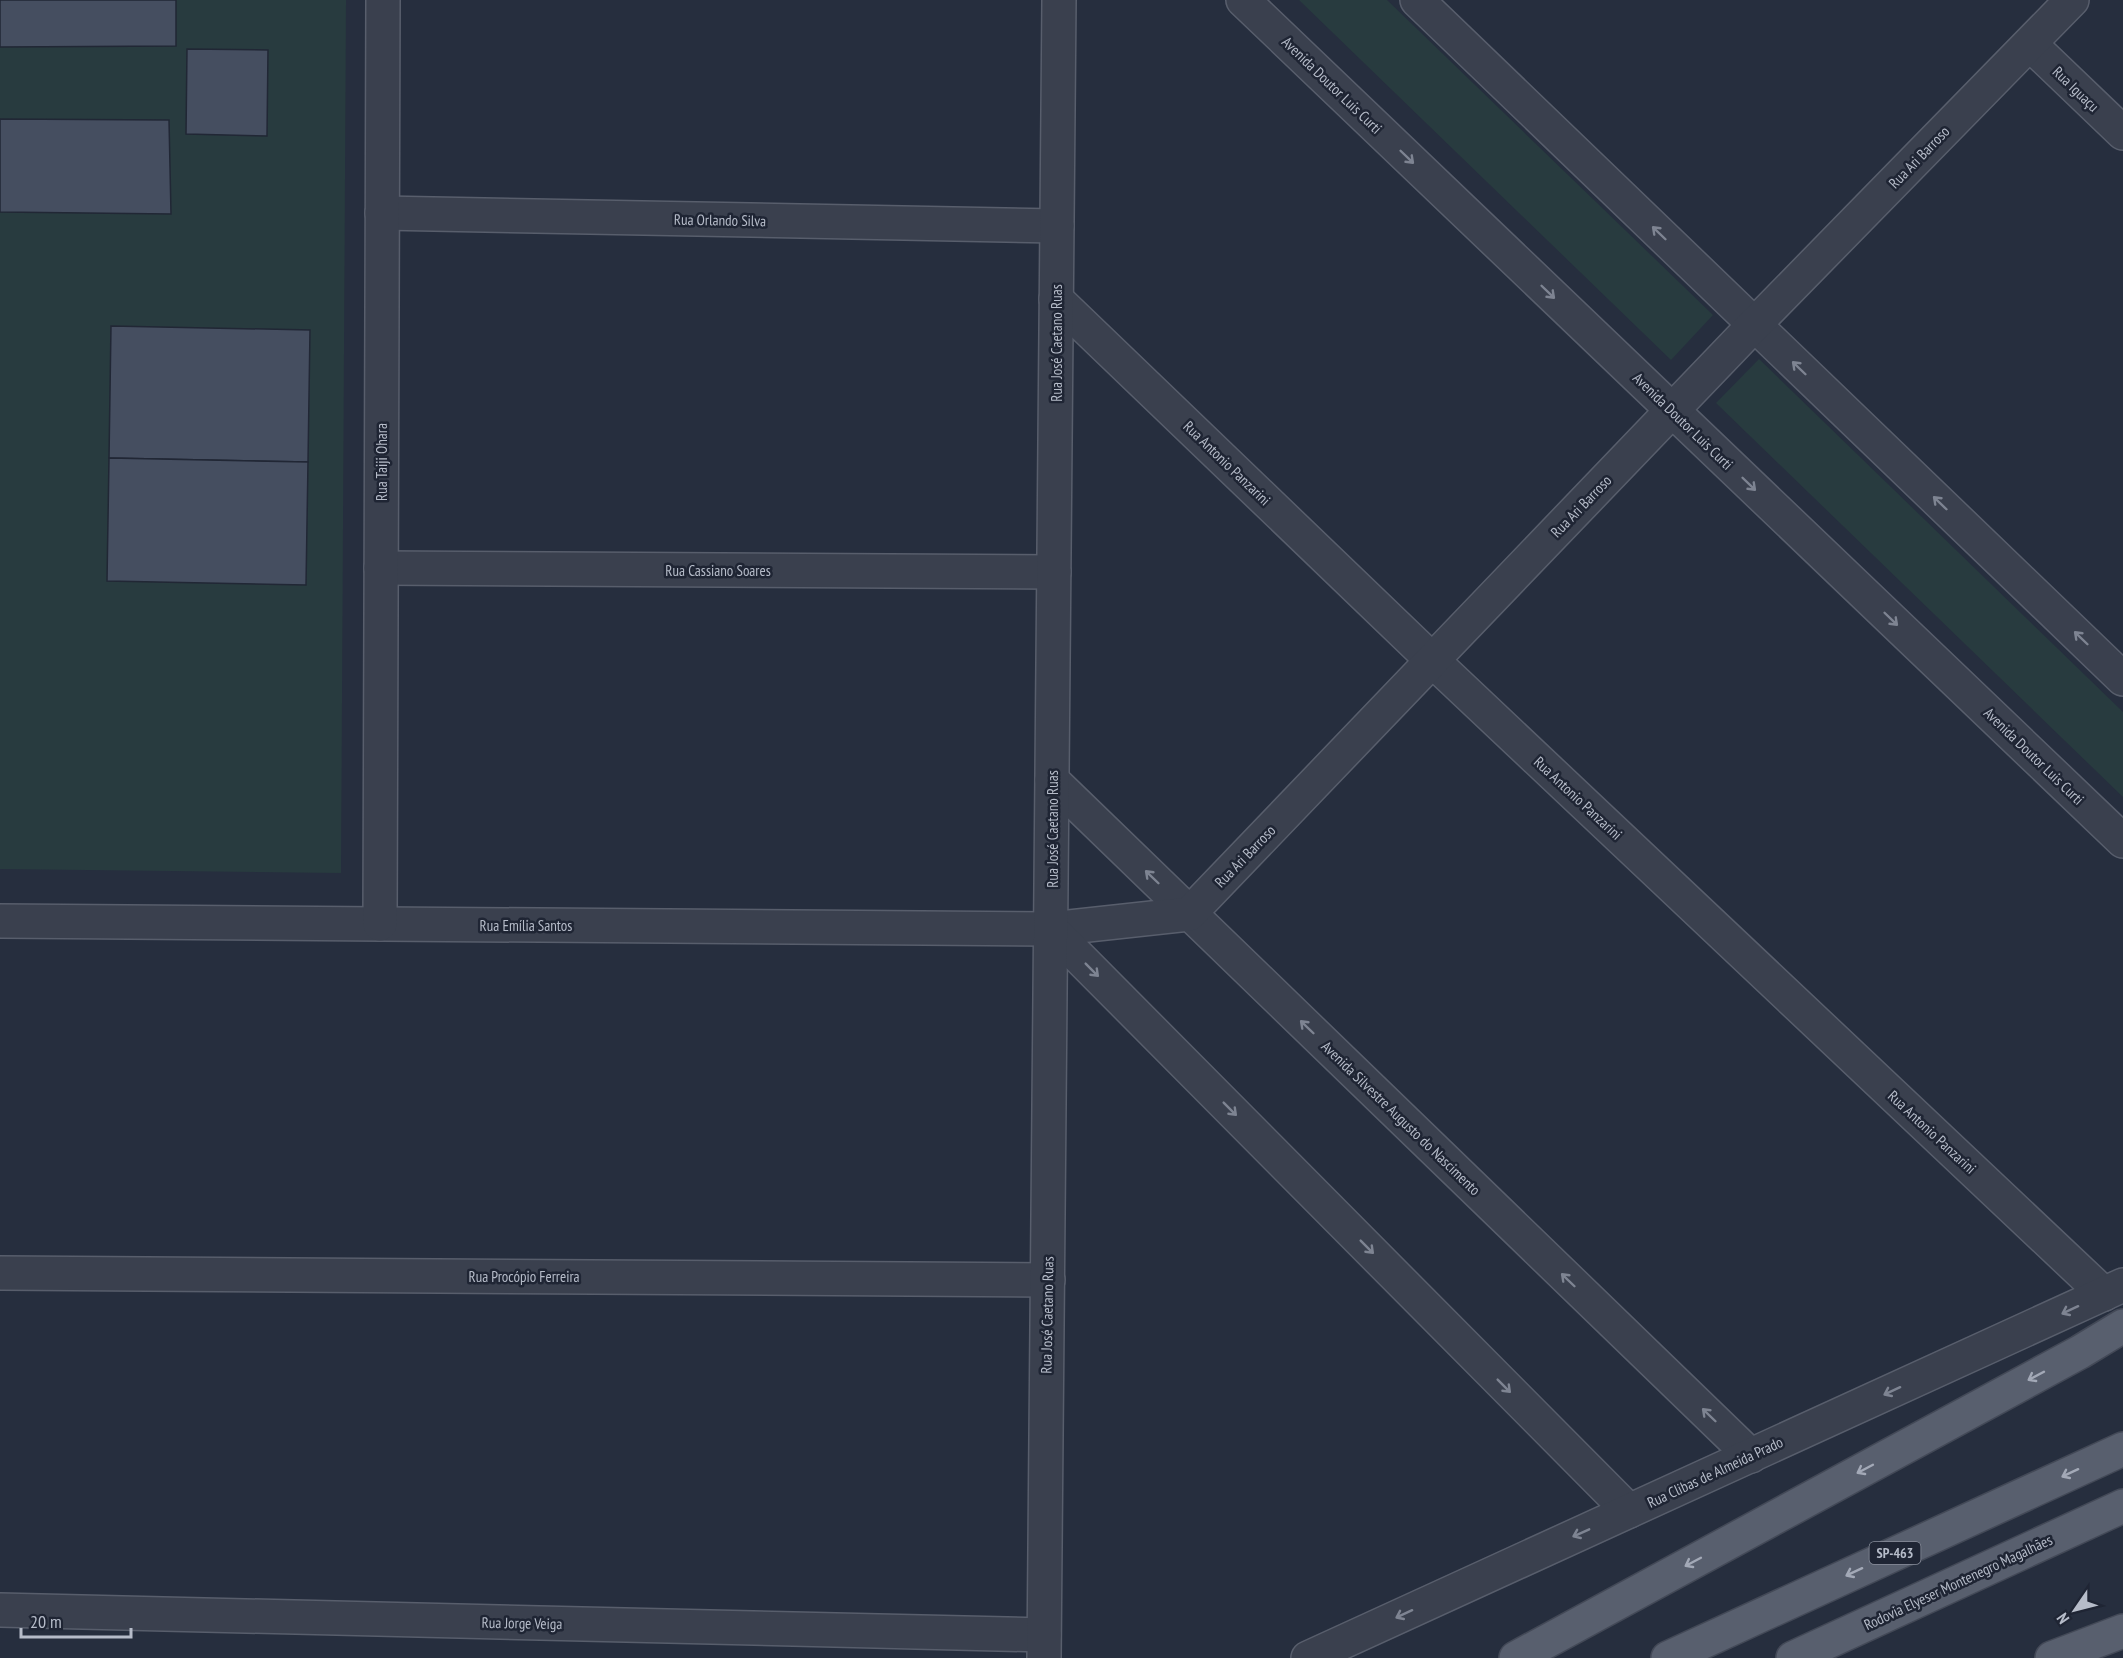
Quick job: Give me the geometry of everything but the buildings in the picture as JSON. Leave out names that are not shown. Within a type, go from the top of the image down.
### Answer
[{"type":"main road","points":[[1516,1658],[2080,1352],[2123,1326]]},
{"type":"main road","name":"SP-463","points":[[1668,1658],[2123,1449]]},
{"type":"main road","name":"Rodovia Elyeser Montenegro Magalhães","points":[[1793,1658],[2123,1506]]},
{"type":"main road","points":[[2052,1658],[2123,1631]]},
{"type":"street","name":"Rua Taiji Ohara","points":[[380,924],[383,0]]},
{"type":"street","name":"Rua José Caetano Ruas","points":[[1044,1647],[1059,0]]},
{"type":"street","name":"Avenida Doutor Luis Curti","points":[[1244,0],[2123,841]]},
{"type":"street","points":[[1417,0],[2123,679]]},
{"type":"street","name":"Rua Ari Barroso","points":[[1189,914],[1754,325],[2072,0]]},
{"type":"street","name":"Rua Iguaçu","points":[[2030,44],[2123,133]]},
{"type":"street","name":"Rua Orlando Silva","points":[[382,213],[1057,226]]},
{"type":"street","name":"Rua Antonio Panzarini","points":[[1056,299],[1433,661],[2113,1290]]},
{"type":"street","name":"Rua Cassiano Soares","points":[[381,568],[1054,572]]},
{"type":"street","name":"Avenida Silvestre Augusto do Nascimento","points":[[1052,780],[1751,1456]]},
{"type":"street","points":[[1051,929],[1189,914]]},
{"type":"street","name":"Rua Emília Santos","points":[[0,921],[1051,929]]},
{"type":"street","points":[[1051,929],[1629,1511]]},
{"type":"street","name":"Rua Procópio Ferreira","points":[[0,1273],[1048,1280]]},
{"type":"street","name":"Rua Clibas de Almeida Prado","points":[[1308,1658],[2113,1290]]},
{"type":"street","name":"Rua Jorge Veiga","points":[[0,1610],[1044,1647]]},
{"type":"green space","points":[[0,0],[346,0],[341,873],[0,869]]},
{"type":"green space","points":[[1299,0],[1387,0],[1713,315],[1671,360]]},
{"type":"green space","points":[[1759,359],[2123,712],[2123,797],[1716,403]]}]
